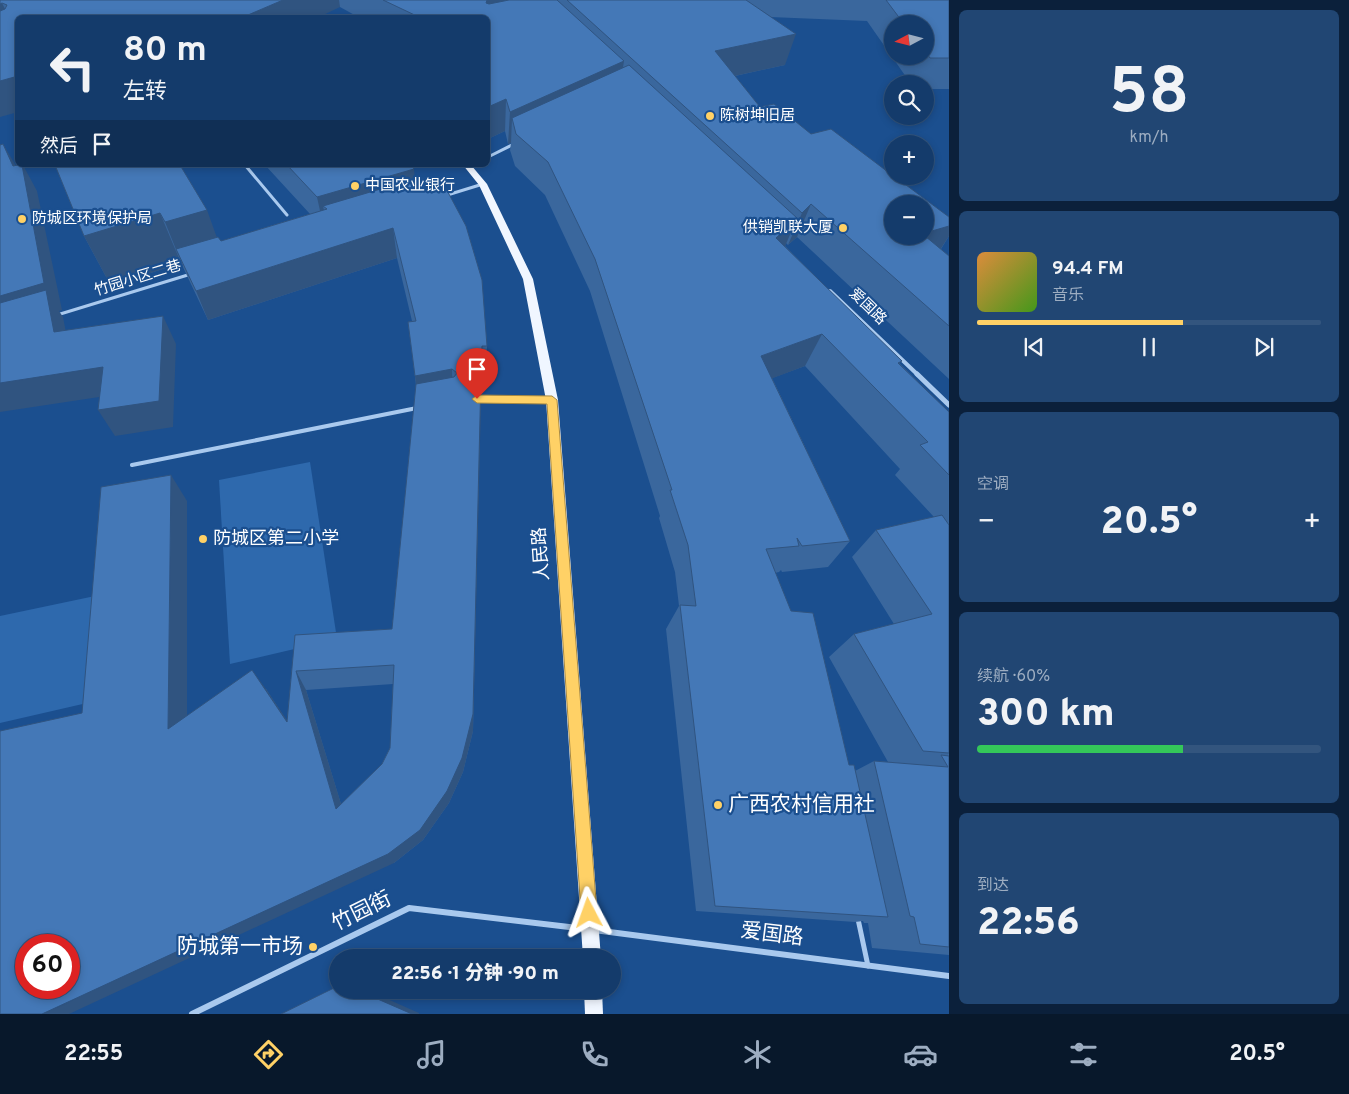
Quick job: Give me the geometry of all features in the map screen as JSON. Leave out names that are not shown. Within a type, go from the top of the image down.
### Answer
[{"type":"main road","name":"人民路","points":[[470,167],[483,184],[528,279],[552,400],[592,949]]},
{"type":"main road","points":[[593,999],[594,1014]]},
{"type":"street","points":[[490,156],[522,141]]},
{"type":"street","name":"爱国路","points":[[830,290],[949,405]]},
{"type":"street","name":"竹园街","points":[[192,1014],[409,908],[591,930]]},
{"type":"street","name":"爱国路","points":[[591,930],[949,976]]},
{"type":"lane","points":[[247,167],[287,215]]},
{"type":"lane","points":[[435,199],[483,184]]},
{"type":"lane","name":"竹园小区二巷","points":[[57,315],[199,272]]},
{"type":"lane","points":[[477,399],[552,400]]},
{"type":"lane","points":[[132,465],[424,407]]},
{"type":"lane","points":[[856,908],[868,966]]},
{"type":"shaded area","points":[[310,462],[337,639],[230,664],[219,480]]},
{"type":"shaded area","points":[[95,596],[87,703],[0,723],[0,616]]},
{"type":"building","points":[[0,0],[283,0],[248,15],[15,15],[15,77],[0,81],[0,11],[5,9],[7,5],[0,4]]},
{"type":"building","points":[[383,0],[487,0],[486,3],[489,4],[509,0],[557,0],[624,61],[510,112],[506,99],[490,106],[490,15],[415,15]]},
{"type":"building","points":[[567,0],[746,0],[796,34],[715,51],[760,107],[774,104],[811,134],[831,129],[884,169],[884,185],[906,185],[919,195],[884,195],[884,245],[934,244],[949,256],[949,326],[811,204],[802,213]]},
{"type":"building","points":[[886,0],[949,0],[949,58],[934,58],[934,15],[897,15]]},
{"type":"building","points":[[629,65],[797,218],[776,238],[902,361],[898,363],[949,412],[949,475],[920,445],[928,442],[822,334],[761,356],[850,541],[802,546],[797,538],[799,546],[766,549],[791,611],[813,613],[849,765],[854,765],[888,917],[715,906],[680,605],[696,606],[688,545],[670,490],[672,490],[595,259],[548,162],[516,134],[512,118]]},
{"type":"building","points":[[3,144],[13,166],[22,167],[44,283],[0,296],[0,145]]},
{"type":"building","points":[[56,167],[181,167],[207,210],[165,222],[160,213],[84,236]]},
{"type":"building","points":[[289,167],[412,167],[414,169],[317,197]]},
{"type":"building","points":[[421,177],[429,184],[442,181],[466,226],[482,280],[487,346],[482,346],[481,367],[476,367],[473,370],[476,374],[481,375],[473,714],[462,758],[447,791],[420,830],[388,854],[80,996],[80,934],[15,934],[15,999],[74,999],[42,1014],[0,1014],[0,731],[82,713],[101,487],[171,475],[168,729],[252,670],[287,722],[295,635],[392,629],[416,384],[454,377],[457,373],[452,369],[415,376],[408,322],[416,321],[393,228],[196,291],[176,249],[218,237],[221,241],[327,209],[323,206]],"holes":[[[394,665],[390,748],[382,764],[336,809],[296,671]]]},
{"type":"building","points":[[934,206],[949,217],[949,226],[934,230]]},
{"type":"building","points":[[46,290],[54,332],[163,316],[159,401],[98,410],[103,367],[0,383],[0,303]]},
{"type":"building","points":[[942,515],[949,525],[949,753],[923,751],[854,634],[932,614],[876,530]]},
{"type":"building","points":[[941,755],[949,756],[949,947],[920,944],[914,917],[910,916],[874,761],[948,767]]},
{"type":"building","points":[[329,990],[329,999],[378,999],[412,1014],[281,1014]]},
{"type":"place","name":"陈树坤旧居","points":[[710,116]]},
{"type":"place","name":"中国农业银行","points":[[355,186]]},
{"type":"place","name":"防城区环境保护局","points":[[22,219]]},
{"type":"place","name":"供销凯联大厦","points":[[843,228]]},
{"type":"place","name":"防城区第二小学","points":[[203,539]]},
{"type":"place","name":"广西农村信用社","points":[[718,805]]},
{"type":"place","name":"防城第一市场","points":[[313,947]]},
{"type":"route","points":[[477,399],[552,400],[589,913]]}]
